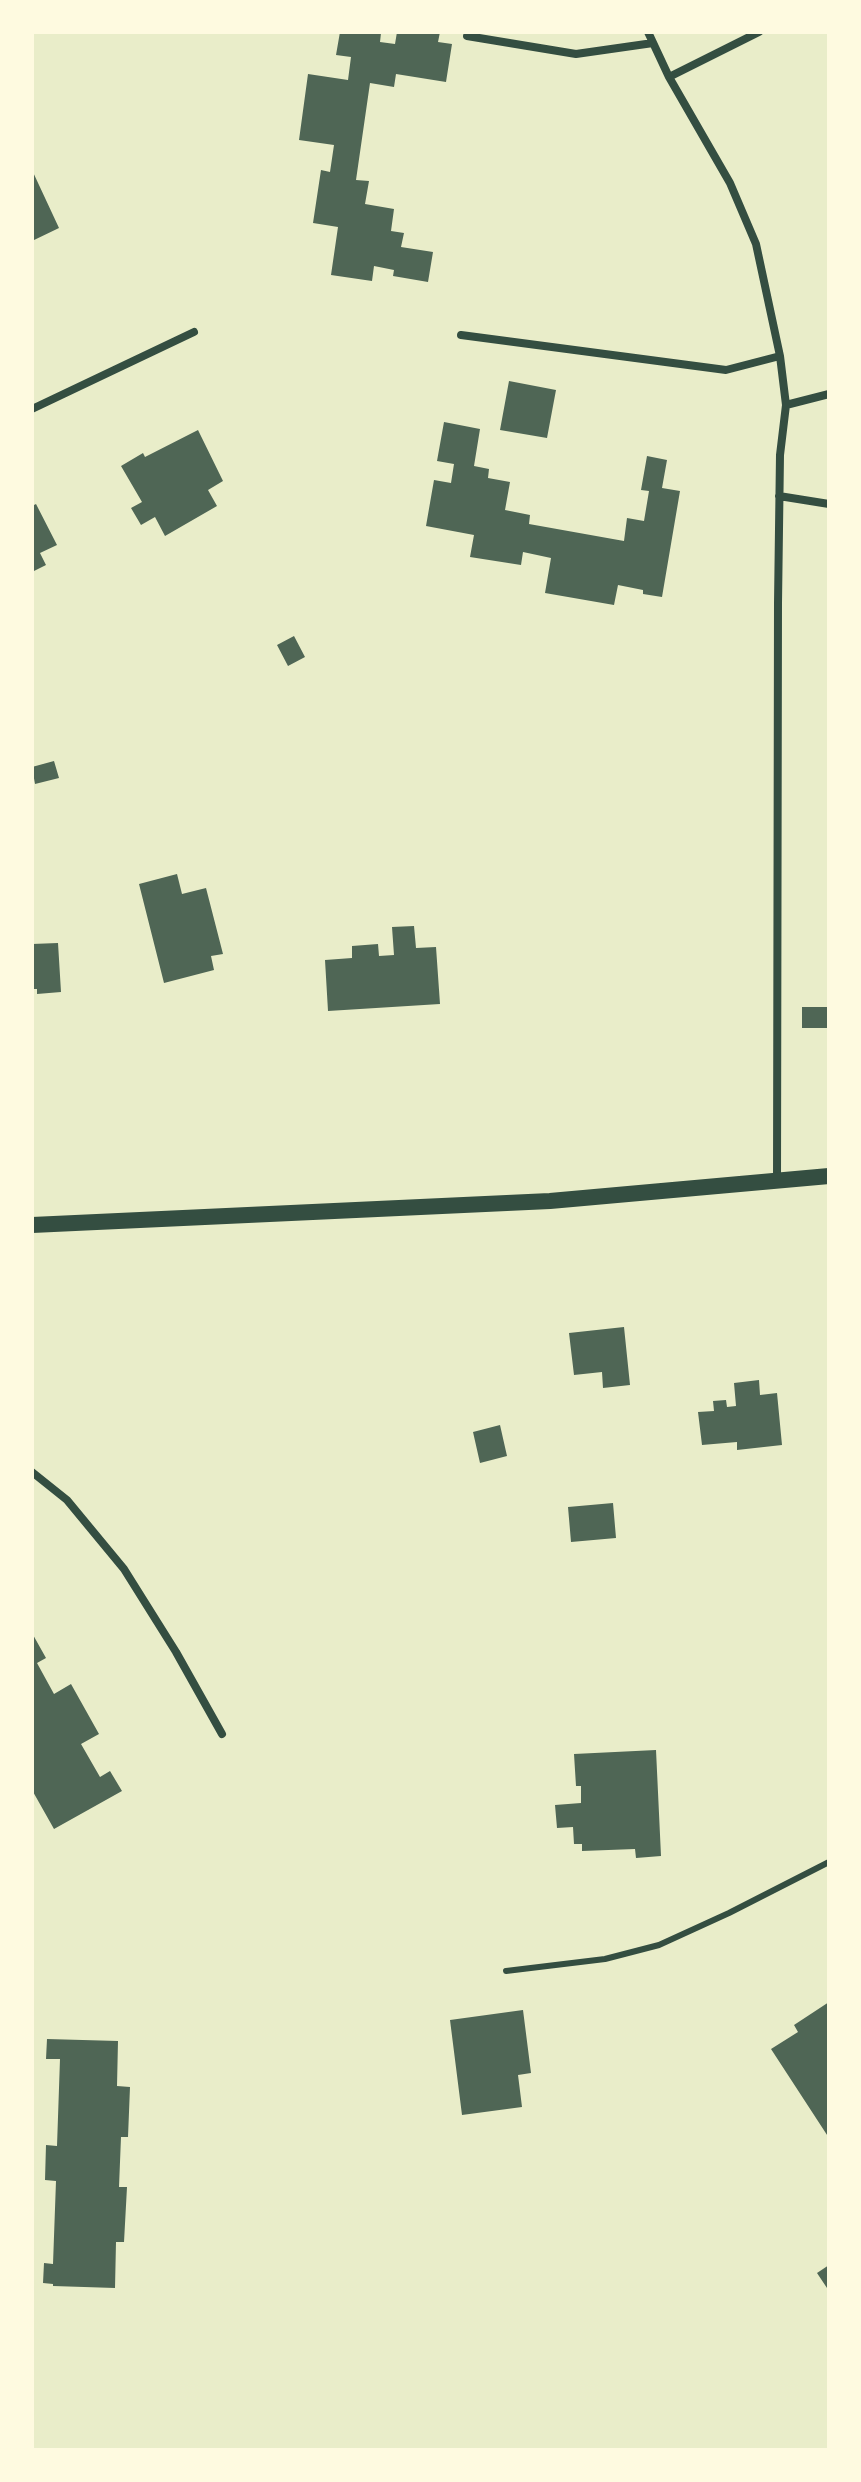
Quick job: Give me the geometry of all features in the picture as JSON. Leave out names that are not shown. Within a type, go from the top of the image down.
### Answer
[{"type":"main road","points":[[32,1225],[550,1201],[829,1176]]},
{"type":"street","points":[[648,32],[669,77],[730,183],[756,244],[780,356],[786,405],[779,496],[777,1180]]},
{"type":"street","points":[[669,77],[759,32]]},
{"type":"street","points":[[467,36],[576,54],[653,43]]},
{"type":"street","points":[[32,409],[194,332]]},
{"type":"street","points":[[461,335],[726,370],[780,356]]},
{"type":"street","points":[[786,405],[829,394]]},
{"type":"street","points":[[779,496],[829,504]]},
{"type":"street","points":[[32,1472],[67,1500],[124,1569],[222,1734]]},
{"type":"lane","points":[[506,1971],[605,1959],[659,1945],[829,1862]]},
{"type":"building","points":[[340,32],[381,33],[380,42],[395,44],[397,32],[440,32],[438,42],[452,44],[446,82],[396,74],[394,87],[370,83],[356,180],[369,181],[365,204],[394,209],[391,231],[404,233],[401,247],[433,252],[428,282],[393,276],[394,270],[374,266],[372,281],[331,275],[338,227],[313,223],[321,170],[330,172],[334,145],[299,140],[308,74],[348,80],[351,57],[336,55]]},
{"type":"building","points":[[32,170],[59,228],[32,241]]},
{"type":"building","points":[[509,381],[556,390],[547,438],[500,430]]},
{"type":"building","points":[[444,422],[480,429],[474,466],[489,469],[488,478],[510,482],[505,510],[530,515],[529,524],[624,541],[627,518],[644,521],[649,491],[641,490],[647,456],[667,460],[662,488],[680,491],[662,597],[618,585],[614,605],[545,593],[551,558],[523,552],[521,565],[470,557],[474,535],[426,526],[434,480],[451,483],[454,464],[437,461]]},
{"type":"building","points":[[198,430],[223,481],[208,490],[217,506],[165,536],[155,517],[141,525],[131,508],[142,502],[121,466],[143,453],[145,457]]},
{"type":"building","points":[[36,504],[57,545],[40,553],[46,565],[32,572],[32,506]]},
{"type":"building","points":[[294,636],[305,657],[288,666],[277,645]]},
{"type":"building","points":[[54,761],[59,778],[35,784],[32,767]]},
{"type":"building","points":[[177,874],[182,894],[206,888],[223,954],[211,956],[214,970],[164,983],[139,884]]},
{"type":"building","points":[[414,926],[416,948],[436,947],[440,1004],[328,1011],[325,960],[352,958],[352,946],[378,944],[379,956],[394,955],[392,927]]},
{"type":"building","points":[[58,943],[61,992],[37,994],[37,989],[32,989],[32,944]]},
{"type":"building","points":[[802,1007],[829,1007],[829,1028],[802,1028]]},
{"type":"building","points":[[624,1327],[630,1385],[603,1388],[602,1372],[574,1375],[569,1333]]},
{"type":"building","points":[[759,1380],[760,1395],[777,1393],[782,1445],[737,1450],[737,1442],[702,1445],[698,1412],[714,1411],[713,1401],[726,1400],[727,1407],[736,1406],[734,1383]]},
{"type":"building","points":[[500,1425],[507,1456],[480,1463],[473,1432]]},
{"type":"building","points":[[613,1503],[616,1538],[571,1542],[568,1507]]},
{"type":"building","points":[[32,1633],[46,1658],[37,1663],[54,1694],[71,1684],[99,1734],[81,1744],[100,1777],[110,1771],[122,1791],[54,1829],[32,1790]]},
{"type":"building","points":[[656,1750],[661,1856],[636,1858],[635,1849],[582,1851],[582,1844],[574,1844],[573,1827],[557,1828],[555,1805],[581,1803],[581,1786],[576,1786],[574,1754]]},
{"type":"building","points":[[829,2002],[829,2138],[771,2049],[798,2032],[794,2025]]},
{"type":"building","points":[[523,2010],[531,2073],[518,2075],[522,2107],[462,2115],[450,2020]]},
{"type":"building","points":[[47,2039],[118,2041],[117,2086],[130,2087],[128,2137],[121,2137],[119,2187],[127,2187],[124,2242],[116,2242],[115,2288],[43,2283],[44,2263],[53,2264],[56,2181],[45,2180],[46,2145],[57,2146],[60,2059],[46,2059]]},
{"type":"building","points":[[829,2265],[829,2291],[817,2273]]}]
